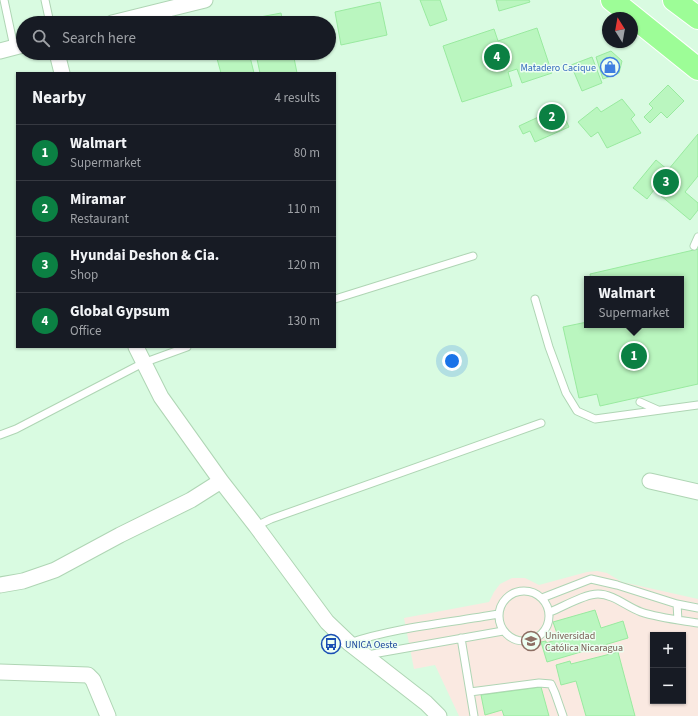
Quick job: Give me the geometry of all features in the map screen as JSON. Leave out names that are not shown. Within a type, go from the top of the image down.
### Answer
[{"type":"highway","points":[[612,0],[698,69]]},
{"type":"highway","points":[[674,0],[698,18]]},
{"type":"street","points":[[140,16],[205,0]]},
{"type":"street","points":[[59,60],[62,72]]},
{"type":"street","points":[[136,348],[161,396],[221,481],[327,622],[365,656],[426,702],[439,716]]},
{"type":"street","points":[[0,585],[23,581],[55,570],[120,535],[191,500],[221,481]]},
{"type":"street","points":[[650,481],[698,492]]},
{"type":"street","points":[[0,672],[88,675],[93,680],[108,716]]},
{"type":"lane","points":[[4,0],[12,48]]},
{"type":"lane","points":[[45,0],[48,16]]},
{"type":"lane","points":[[694,246],[698,237]]},
{"type":"lane","points":[[336,299],[473,256]]},
{"type":"lane","points":[[535,299],[566,393],[577,411],[595,419],[698,405]]},
{"type":"lane","points":[[0,435],[144,363],[184,348]]},
{"type":"lane","points":[[640,402],[658,410]]},
{"type":"lane","points":[[256,526],[271,519],[540,423]]},
{"type":"lane","points":[[542,598],[591,579],[677,604],[698,608]]},
{"type":"lane","points":[[600,594],[602,582]]},
{"type":"lane","points":[[527,591],[536,593],[547,604],[550,612],[549,622],[545,631],[537,638],[528,642],[518,641],[508,637],[499,623],[498,614],[501,605],[508,597],[517,592],[527,591]]},
{"type":"lane","points":[[550,612],[591,595],[600,594],[613,598],[640,612],[698,623]]},
{"type":"lane","points":[[677,604],[678,620]]},
{"type":"lane","points":[[349,643],[363,638],[407,629],[498,614]]},
{"type":"lane","points":[[365,656],[503,631]]},
{"type":"lane","points":[[461,638],[474,716]]},
{"type":"lane","points":[[470,692],[539,682],[551,684],[563,716]]},
{"type":"shaded area","points":[[0,0],[698,0],[698,716],[0,716]]},
{"type":"shaded area","name":"Universidad Católica Nicaragua","points":[[597,571],[607,573],[622,582],[698,599],[698,716],[459,716],[435,665],[414,669],[404,618],[489,602],[500,584],[512,578],[525,578],[539,585],[587,572]]},
{"type":"building","points":[[420,0],[440,0],[447,20],[430,26]]},
{"type":"building","points":[[496,0],[529,0],[530,2],[499,11]]},
{"type":"building","points":[[380,2],[387,35],[341,45],[335,12]]},
{"type":"building","points":[[281,13],[282,16],[265,16]]},
{"type":"building","points":[[537,28],[552,73],[522,83],[517,69],[508,72],[512,86],[462,102],[443,46],[494,29],[498,41]]},
{"type":"building","name":"Matadero Cacique","points":[[611,51],[622,61],[619,73],[603,79],[596,57]]},
{"type":"building","points":[[592,57],[602,83],[582,91],[571,65]]},
{"type":"building","points":[[217,60],[251,60],[254,72],[221,72]]},
{"type":"building","points":[[257,60],[294,60],[297,72],[260,72]]},
{"type":"building","points":[[668,85],[684,101],[667,118],[661,112],[650,123],[644,117],[653,108],[649,104]]},
{"type":"building","points":[[622,99],[635,115],[631,119],[641,133],[607,148],[598,132],[591,137],[578,122],[597,107],[601,112]]},
{"type":"building","points":[[560,107],[569,127],[535,142],[530,131],[523,134],[519,126]]},
{"type":"building","points":[[698,134],[698,176],[685,192],[698,203],[698,210],[690,220],[654,190],[647,199],[633,188],[656,160],[668,170]]},
{"type":"building","points":[[698,249],[698,384],[600,406],[597,394],[579,398],[563,327],[584,323],[584,328],[684,328],[684,276],[590,276],[590,274]]},
{"type":"building","points":[[595,610],[601,628],[623,621],[628,638],[547,662],[541,642],[546,641],[546,643],[559,639],[553,622]]},
{"type":"building","points":[[618,652],[635,716],[586,716],[576,681],[561,685],[556,665],[570,661],[571,664]]},
{"type":"building","points":[[541,687],[549,716],[504,716],[502,710],[485,715],[481,695]]},
{"type":"place","name":"Global Gypsum","points":[[497,57]]},
{"type":"place","name":"Matadero Cacique","points":[[610,67]]},
{"type":"place","name":"Miramar","points":[[552,117]]},
{"type":"place","name":"Hyundai Deshon & Cia.","points":[[666,182]]},
{"type":"place","name":"Walmart","points":[[634,356]]},
{"type":"place","name":"Universidad Católica Nicaragua","points":[[531,641]]},
{"type":"place","name":"UNICA Oeste","points":[[331,644]]}]
